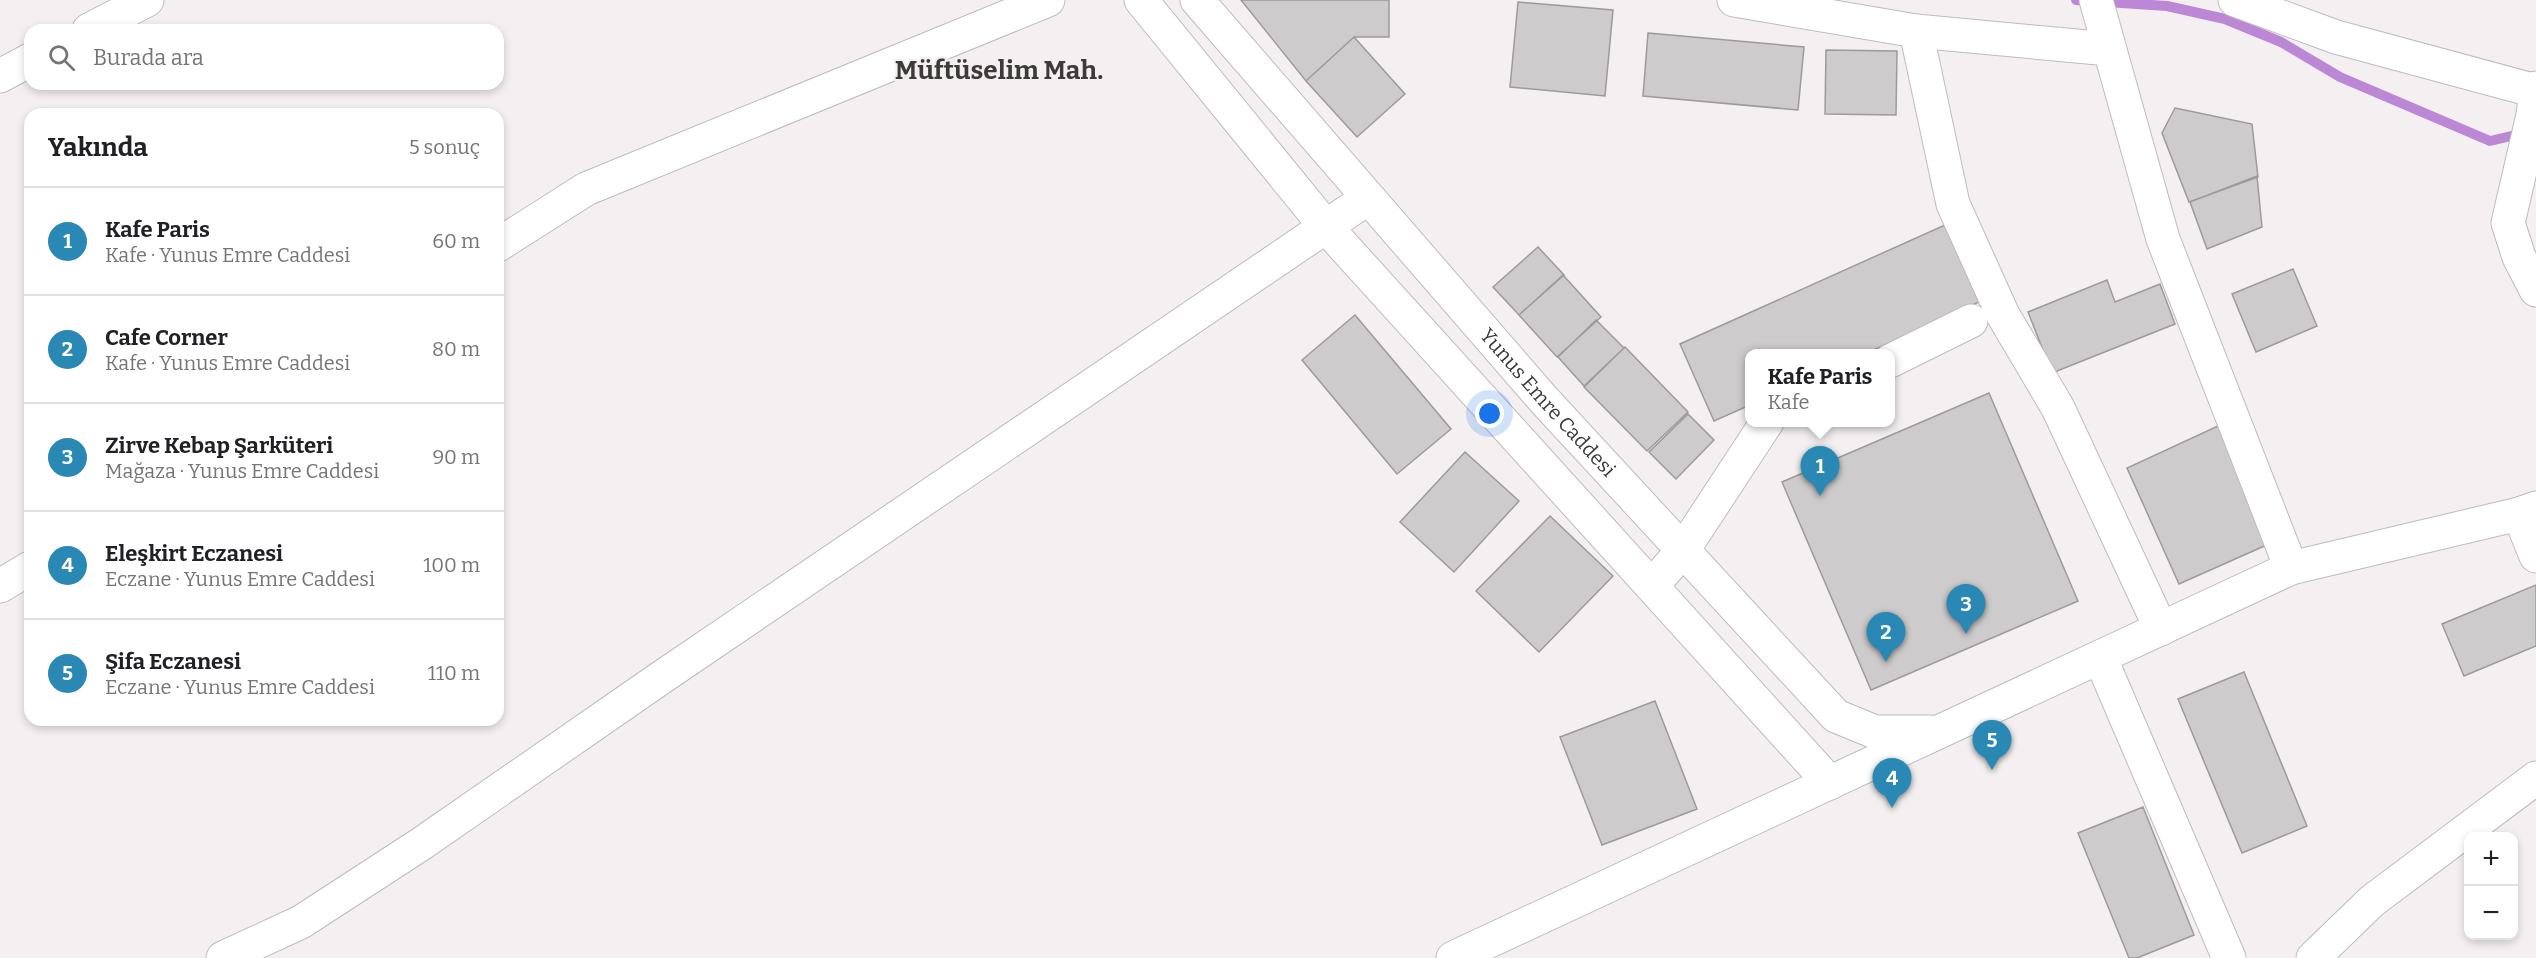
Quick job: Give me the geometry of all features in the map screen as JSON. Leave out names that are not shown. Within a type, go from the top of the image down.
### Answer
[{"type":"street","points":[[101,24],[147,0]]},
{"type":"street","points":[[504,241],[586,189],[1048,0]]},
{"type":"street","points":[[1141,0],[1326,227],[1830,783]]},
{"type":"street","name":"Yunus Emre Caddesi","points":[[1197,0],[1544,400],[1836,716],[1875,732],[1940,732]]},
{"type":"street","points":[[1734,0],[1916,31],[2103,25],[2163,239],[2291,568]]},
{"type":"street","points":[[2235,0],[2336,37],[2535,96],[2522,166],[2508,223],[2518,257],[2536,290]]},
{"type":"street","points":[[1916,31],[1953,204],[2003,315],[2058,408],[2161,629]]},
{"type":"street","points":[[0,76],[24,63]]},
{"type":"street","points":[[223,958],[301,922],[421,844],[662,677],[1368,198]]},
{"type":"street","points":[[1895,359],[1971,321]]},
{"type":"street","points":[[1510,430],[1544,400]]},
{"type":"street","points":[[1652,586],[1683,550],[1764,427]]},
{"type":"street","points":[[1454,958],[2291,568],[2527,511],[2536,556]]},
{"type":"street","points":[[0,586],[24,572]]},
{"type":"street","points":[[2100,657],[2229,958]]},
{"type":"street","points":[[2313,958],[2372,902],[2536,778]]},
{"type":"building","points":[[1241,0],[1389,0],[1389,37],[1354,37],[1306,81]]},
{"type":"building","points":[[1518,2],[1613,10],[1605,96],[1510,87]]},
{"type":"building","points":[[1648,33],[1804,47],[1798,110],[1643,96]]},
{"type":"building","points":[[1354,37],[1405,94],[1357,137],[1306,81]]},
{"type":"building","points":[[1826,50],[1897,51],[1896,115],[1825,114]]},
{"type":"building","points":[[2175,108],[2252,124],[2258,177],[2189,202],[2162,133]]},
{"type":"building","points":[[2257,176],[2262,227],[2207,249],[2190,202]]},
{"type":"building","points":[[1945,225],[1979,302],[1876,349],[1745,349],[1745,407],[1714,421],[1680,344]]},
{"type":"building","points":[[1538,247],[1564,275],[1519,315],[1493,287]]},
{"type":"building","points":[[2293,269],[2317,326],[2256,352],[2232,294]]},
{"type":"building","points":[[1563,275],[1601,317],[1557,357],[1519,315]]},
{"type":"building","points":[[2107,280],[2115,302],[2160,284],[2175,324],[2052,373],[2028,312]]},
{"type":"building","points":[[1355,315],[1451,429],[1397,474],[1302,360]]},
{"type":"building","points":[[1596,320],[1624,348],[1584,386],[1558,357]]},
{"type":"building","points":[[1625,347],[1688,412],[1647,451],[1584,387]]},
{"type":"building","points":[[1989,393],[2078,601],[1871,690],[1782,482]]},
{"type":"building","points":[[1688,414],[1714,440],[1676,479],[1649,452]]},
{"type":"building","points":[[2218,426],[2271,543],[2179,584],[2127,468]]},
{"type":"building","points":[[1465,452],[1519,501],[1454,572],[1400,522]]},
{"type":"building","points":[[1550,516],[1613,576],[1539,652],[1476,591]]},
{"type":"building","points":[[2536,585],[2536,646],[2464,676],[2442,624]]},
{"type":"building","points":[[2244,672],[2307,826],[2242,853],[2178,699]]},
{"type":"building","points":[[1655,701],[1697,809],[1602,845],[1560,737]]},
{"type":"building","points":[[2143,807],[2194,935],[2137,958],[2129,958],[2078,833]]},
{"type":"waterway","points":[[2076,0],[2167,6],[2225,19],[2281,42],[2340,77],[2490,141],[2524,133]]},
{"type":"place","name":"Kafe Paris","points":[[1820,496]]},
{"type":"place","name":"Zirve Kebap Şarküteri","points":[[1966,634]]},
{"type":"place","name":"Cafe Corner","points":[[1886,662]]},
{"type":"place","name":"Şifa Eczanesi","points":[[1992,770]]},
{"type":"place","name":"Eleşkirt Eczanesi","points":[[1892,808]]},
{"type":"district","name":"Müftüselim Mah.","points":[[999,70]]}]
